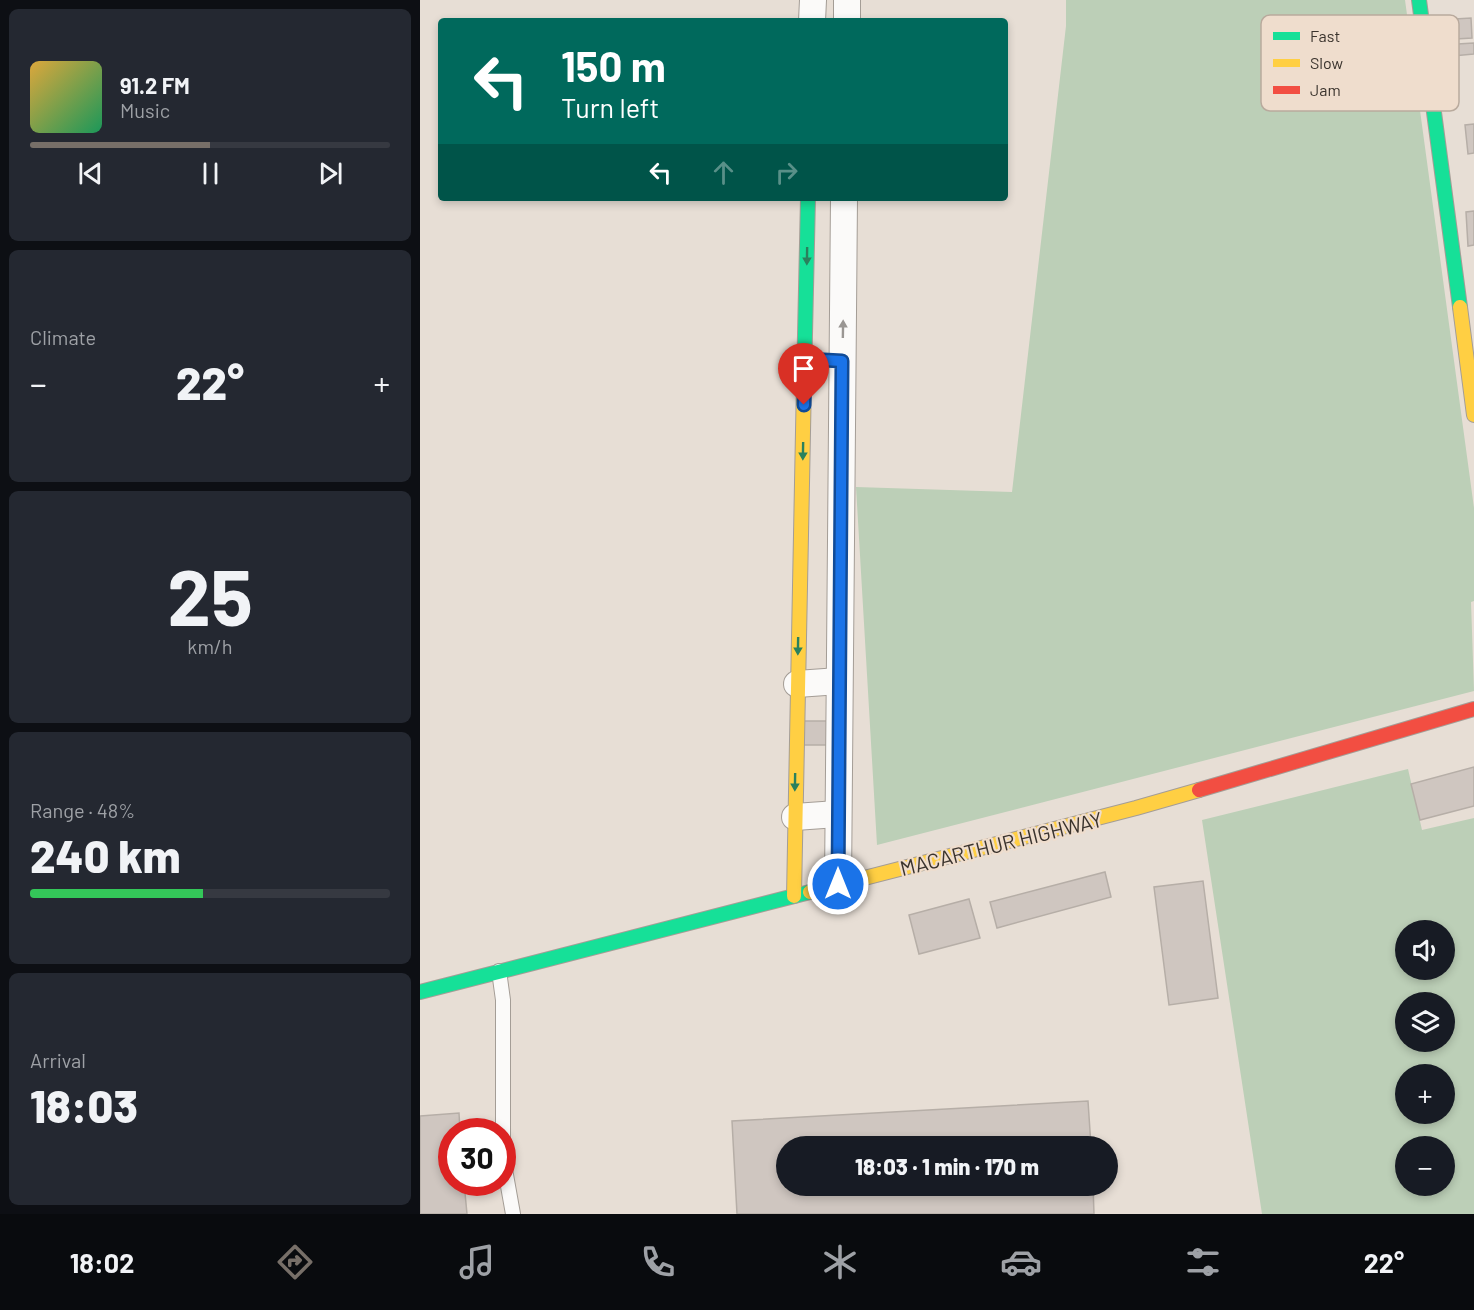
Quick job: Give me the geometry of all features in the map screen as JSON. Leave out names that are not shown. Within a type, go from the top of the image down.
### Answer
[{"type":"main road","points":[[1419,0],[1421,15]]},
{"type":"main road","points":[[1434,111],[1474,415]]},
{"type":"main road","points":[[794,896],[808,201]]},
{"type":"main road","name":"MACARTHUR HIGHWAY","points":[[420,992],[1137,808],[1474,709]]},
{"type":"street","points":[[812,18],[813,0]]},
{"type":"street","points":[[847,0],[847,18]]},
{"type":"street","points":[[838,884],[844,201]]},
{"type":"street","points":[[805,359],[842,361]]},
{"type":"street","points":[[797,684],[839,681]]},
{"type":"street","points":[[795,817],[837,813]]},
{"type":"lane","points":[[499,971],[503,1000],[503,1158],[513,1214]]},
{"type":"green space","points":[[1066,0],[1405,0],[1407,15],[1261,15],[1261,111],[1420,111],[1474,508],[1474,601],[1471,602],[1474,691],[877,845],[856,487],[1012,492],[1066,26]]},
{"type":"green space","points":[[1408,769],[1422,830],[1474,818],[1474,1214],[1262,1214],[1202,820]]},
{"type":"building","points":[[1471,18],[1472,38],[1459,39],[1459,19]]},
{"type":"building","points":[[1474,43],[1474,54],[1459,55],[1459,44]]},
{"type":"building","points":[[1474,124],[1474,153],[1468,154],[1465,125]]},
{"type":"building","points":[[1474,211],[1474,245],[1468,246],[1466,212]]},
{"type":"building","points":[[803,721],[828,721],[828,745],[803,745]]},
{"type":"building","points":[[1474,767],[1474,806],[1420,820],[1411,784]]},
{"type":"building","points":[[1105,872],[1111,897],[997,928],[990,902]]},
{"type":"building","points":[[1203,881],[1218,998],[1169,1005],[1154,887]]},
{"type":"building","points":[[969,899],[980,938],[919,954],[909,915]]},
{"type":"building","points":[[1088,1101],[1090,1136],[776,1136],[776,1196],[1093,1196],[1094,1214],[737,1214],[732,1121]]},
{"type":"building","points":[[459,1113],[459,1118],[438,1118],[438,1196],[465,1196],[467,1214],[420,1214],[420,1116]]},
{"type":"traffic: fast","points":[[1419,0],[1421,15]]},
{"type":"traffic: fast","points":[[1434,111],[1460,307]]},
{"type":"traffic: fast","points":[[804,380],[808,201]]},
{"type":"traffic: fast","points":[[420,992],[810,892]]},
{"type":"traffic: slow","points":[[1460,307],[1474,415]]},
{"type":"traffic: slow","points":[[794,896],[804,380]]},
{"type":"traffic: slow","points":[[810,892],[1199,790]]},
{"type":"traffic: jam","points":[[1199,790],[1474,709]]},
{"type":"route","points":[[804,405],[805,359],[842,361],[838,884]]}]
